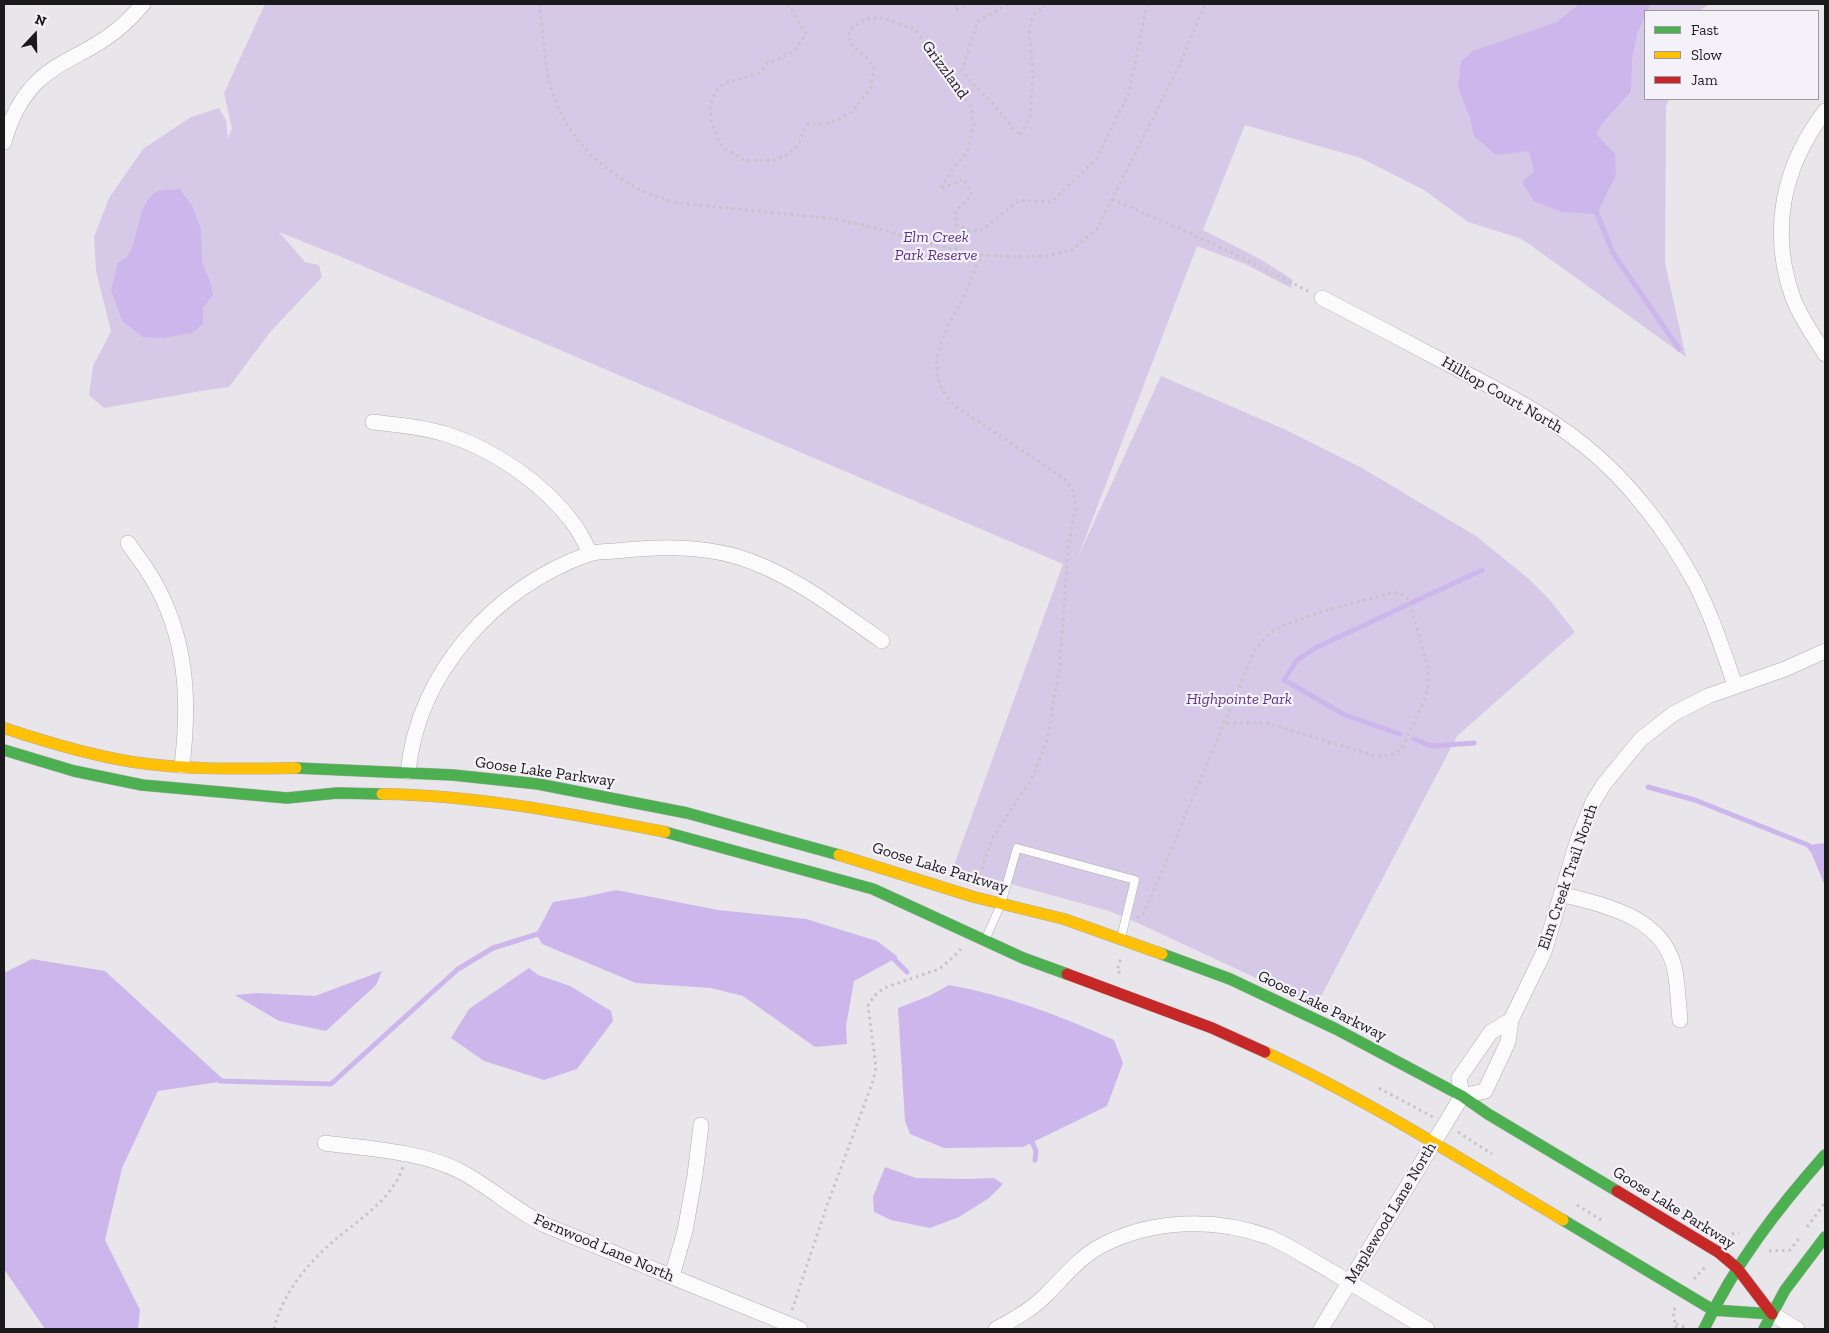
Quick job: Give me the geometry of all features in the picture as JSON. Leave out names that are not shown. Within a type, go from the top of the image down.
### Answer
[{"type":"street","points":[[4,142],[20,103],[37,82],[59,64],[106,38],[131,18],[143,4]]},
{"type":"street","points":[[1825,111],[1808,135],[1793,165],[1784,198],[1780,232],[1784,266],[1793,299],[1825,354]]},
{"type":"street","name":"Hilltop Court North","points":[[1322,298],[1506,393],[1552,421],[1586,446],[1634,494],[1672,545],[1695,584],[1716,632],[1735,685]]},
{"type":"street","points":[[373,422],[412,426],[449,435],[485,450],[517,470],[547,495],[573,523],[590,553]]},
{"type":"street","points":[[128,543],[152,578],[170,615],[182,656],[186,696],[182,766]]},
{"type":"street","points":[[408,772],[413,741],[426,704],[445,666],[470,632],[501,602],[538,577],[590,553],[654,547],[696,548],[736,556],[775,571],[812,592],[882,641]]},
{"type":"street","name":"Elm Creek Trail North","points":[[1462,1096],[1485,1091],[1508,1042],[1511,1020],[1544,952],[1578,839],[1592,802],[1604,784],[1641,739],[1672,714],[1708,696],[1785,668],[1825,651]]},
{"type":"street","name":"Goose Lake Parkway","points":[[4,728],[52,744],[133,762],[252,769],[313,768],[408,772],[538,784],[669,809],[834,853],[965,894],[1064,919],[1121,938],[1230,979],[1336,1028],[1462,1096],[1488,1114],[1718,1252],[1737,1268],[1772,1314]]},
{"type":"street","points":[[4,750],[74,770],[142,785],[287,798],[337,793],[400,794],[495,803],[596,818],[678,834],[873,889],[1023,958],[1212,1028],[1318,1077],[1434,1143],[1712,1310],[1772,1314],[1797,1329]]},
{"type":"street","points":[[1561,894],[1625,914],[1643,922],[1658,935],[1674,967],[1680,1020]]},
{"type":"street","points":[[1462,1096],[1459,1078],[1491,1032],[1511,1020]]},
{"type":"street","name":"Maplewood Lane North","points":[[1321,1329],[1462,1096]]},
{"type":"street","points":[[672,1276],[685,1231],[695,1175],[701,1125]]},
{"type":"street","name":"Fernwood Lane North","points":[[325,1142],[434,1160],[460,1171],[487,1187],[527,1216],[545,1225],[794,1327]]},
{"type":"street","points":[[1704,1329],[1712,1310],[1753,1244],[1795,1189],[1825,1155]]},
{"type":"street","points":[[996,1329],[1024,1314],[1046,1296],[1078,1263],[1098,1248],[1126,1235],[1157,1227],[1194,1223],[1226,1226],[1269,1237],[1297,1251],[1426,1329]]},
{"type":"street","points":[[1764,1329],[1786,1290],[1825,1237]]},
{"type":"lane","points":[[985,940],[1001,904],[1017,848],[1135,880],[1121,938]]},
{"type":"path","points":[[540,4],[548,78],[562,115],[579,141],[594,158],[616,177],[631,186],[661,199],[678,203],[836,219],[981,255],[1016,257],[1046,256],[1072,250],[1096,229],[1181,62],[1205,4]]},
{"type":"path","name":"Grizzland","points":[[788,4],[806,34],[795,50],[775,61],[767,63],[756,74],[723,84],[716,91],[712,99],[710,109],[712,120],[723,147],[744,161],[774,160],[789,154],[798,145],[806,125],[837,121],[854,110],[871,87],[874,67],[867,58],[850,44],[850,30],[864,19],[883,18],[916,30],[950,83],[971,106],[974,124],[967,152],[940,188],[964,179],[972,195],[955,211],[958,225],[970,231]]},
{"type":"path","points":[[956,4],[956,10],[966,4]]},
{"type":"path","name":"Grizzland","points":[[1008,4],[978,20],[962,69],[970,82],[990,100],[1020,136],[1030,117],[1033,74],[1029,29],[1033,15],[1048,4]]},
{"type":"path","points":[[954,249],[970,231],[980,231],[1020,200],[1051,202],[1096,159],[1129,94],[1147,4]]},
{"type":"path","points":[[1112,199],[1216,245],[1322,298]]},
{"type":"path","points":[[978,880],[993,837],[1030,781],[1047,740],[1060,665],[1068,550],[1076,504],[1072,488],[1066,480],[958,408],[947,399],[939,384],[937,371],[942,340],[948,323],[962,299],[981,255]]},
{"type":"path","points":[[1391,593],[1400,593],[1407,598],[1426,664],[1428,684],[1423,702],[1401,750],[1388,756],[1376,756],[1267,723],[1225,723],[1254,652],[1267,635],[1282,626],[1324,611],[1391,593]]},
{"type":"path","points":[[794,1327],[825,1211],[873,1081],[876,1067],[868,1006],[874,996],[884,988],[938,969],[949,962],[962,947]]},
{"type":"path","points":[[274,1329],[276,1319],[286,1299],[305,1268],[373,1210],[401,1174],[407,1155]]},
{"type":"path","points":[[1771,1252],[1790,1250],[1825,1203]]},
{"type":"path","points":[[1727,1239],[1731,1234],[1742,1233]]},
{"type":"path","points":[[1691,1282],[1710,1261]]},
{"type":"path","points":[[1676,1329],[1674,1311],[1677,1305]]},
{"type":"path","points":[[1676,1324],[1690,1329]]},
{"type":"green space","name":"Elm Creek Park Reserve","points":[[265,4],[1710,4],[1701,10],[1644,10],[1644,100],[1669,100],[1666,106],[1665,263],[1686,357],[1519,238],[1468,222],[1424,190],[1361,158],[1245,125],[1203,230],[1262,260],[1293,280],[1291,288],[1245,264],[1197,246],[1078,557],[1161,376],[1286,430],[1362,468],[1476,536],[1529,579],[1549,599],[1575,632],[1457,736],[1316,1006],[1109,911],[953,868],[1063,564],[279,232],[305,262],[319,265],[322,277],[271,331],[229,387],[104,408],[89,395],[93,366],[111,331],[96,271],[94,237],[109,198],[143,149],[191,117],[219,108],[226,120],[228,138],[232,128],[224,93]]},
{"type":"shaded area","points":[[1579,4],[1651,4],[1648,10],[1644,10],[1644,18],[1637,34],[1632,60],[1631,91],[1602,124],[1596,134],[1615,154],[1616,175],[1597,214],[1562,212],[1534,201],[1522,182],[1534,171],[1529,151],[1496,155],[1474,136],[1470,118],[1458,87],[1461,61],[1473,51],[1557,22]]},
{"type":"shaded area","points":[[180,189],[192,206],[201,229],[202,262],[211,284],[213,295],[203,308],[203,324],[192,333],[163,338],[143,337],[122,321],[111,290],[118,263],[128,256],[132,249],[142,212],[150,197],[159,191]]},
{"type":"shaded area","points":[[1825,843],[1825,886],[1808,845]]},
{"type":"shaded area","points":[[616,890],[718,910],[806,919],[877,941],[898,957],[854,981],[846,1026],[847,1044],[815,1047],[743,996],[711,988],[636,983],[542,944],[536,934],[553,902]]},
{"type":"shaded area","points":[[32,959],[105,971],[225,1081],[158,1091],[122,1168],[105,1240],[140,1310],[138,1329],[45,1329],[4,1269],[4,973]]},
{"type":"shaded area","points":[[529,968],[538,975],[570,986],[611,1011],[613,1021],[577,1069],[544,1080],[484,1061],[451,1038],[469,1009]]},
{"type":"shaded area","points":[[382,971],[376,985],[326,1031],[279,1021],[235,995],[258,993],[315,996]]},
{"type":"shaded area","points":[[949,985],[991,994],[1033,1007],[1114,1040],[1123,1063],[1107,1106],[1023,1147],[944,1148],[910,1134],[905,1121],[898,1008],[929,996]]},
{"type":"shaded area","points":[[885,1167],[916,1178],[994,1178],[1003,1184],[989,1198],[959,1217],[930,1228],[891,1220],[874,1212],[873,1197]]},
{"type":"waterway","points":[[1595,209],[1613,253],[1679,349]]},
{"type":"waterway","points":[[1400,734],[1345,715],[1284,680],[1297,660],[1315,648],[1482,570]]},
{"type":"waterway","points":[[1414,739],[1432,746],[1474,743]]},
{"type":"waterway","points":[[1648,787],[1695,800],[1808,845],[1812,850]]},
{"type":"waterway","points":[[220,1081],[331,1084],[458,969],[493,948],[541,933]]},
{"type":"waterway","points":[[891,956],[907,972]]},
{"type":"waterway","points":[[1030,1137],[1036,1151],[1035,1160]]},
{"type":"traffic: fast","points":[[4,750],[74,771],[142,785],[287,798],[337,793],[382,794]]},
{"type":"traffic: fast","points":[[296,768],[453,775],[538,784],[687,813],[839,855]]},
{"type":"traffic: fast","points":[[665,832],[873,889],[1023,958],[1067,974]]},
{"type":"traffic: fast","points":[[1162,954],[1230,979],[1336,1029],[1462,1096],[1488,1114],[1617,1191]]},
{"type":"traffic: fast","points":[[1704,1329],[1729,1282],[1758,1238],[1825,1155]]},
{"type":"traffic: fast","points":[[1563,1220],[1713,1310],[1772,1314]]},
{"type":"traffic: fast","points":[[1764,1329],[1785,1290],[1825,1237]]},
{"type":"traffic: slow","points":[[4,728],[100,756],[153,765],[235,769],[296,768]]},
{"type":"traffic: slow","points":[[382,794],[418,795],[489,802],[560,812],[665,832]]},
{"type":"traffic: slow","points":[[839,855],[974,897],[1064,919],[1162,954]]},
{"type":"traffic: slow","points":[[1265,1052],[1379,1111],[1563,1220]]},
{"type":"traffic: jam","points":[[1067,974],[1212,1028],[1265,1052]]},
{"type":"traffic: jam","points":[[1617,1191],[1718,1252],[1737,1268],[1772,1314]]},
{"type":"park label","name":"Highpointe Park","points":[[1239,699]]}]
